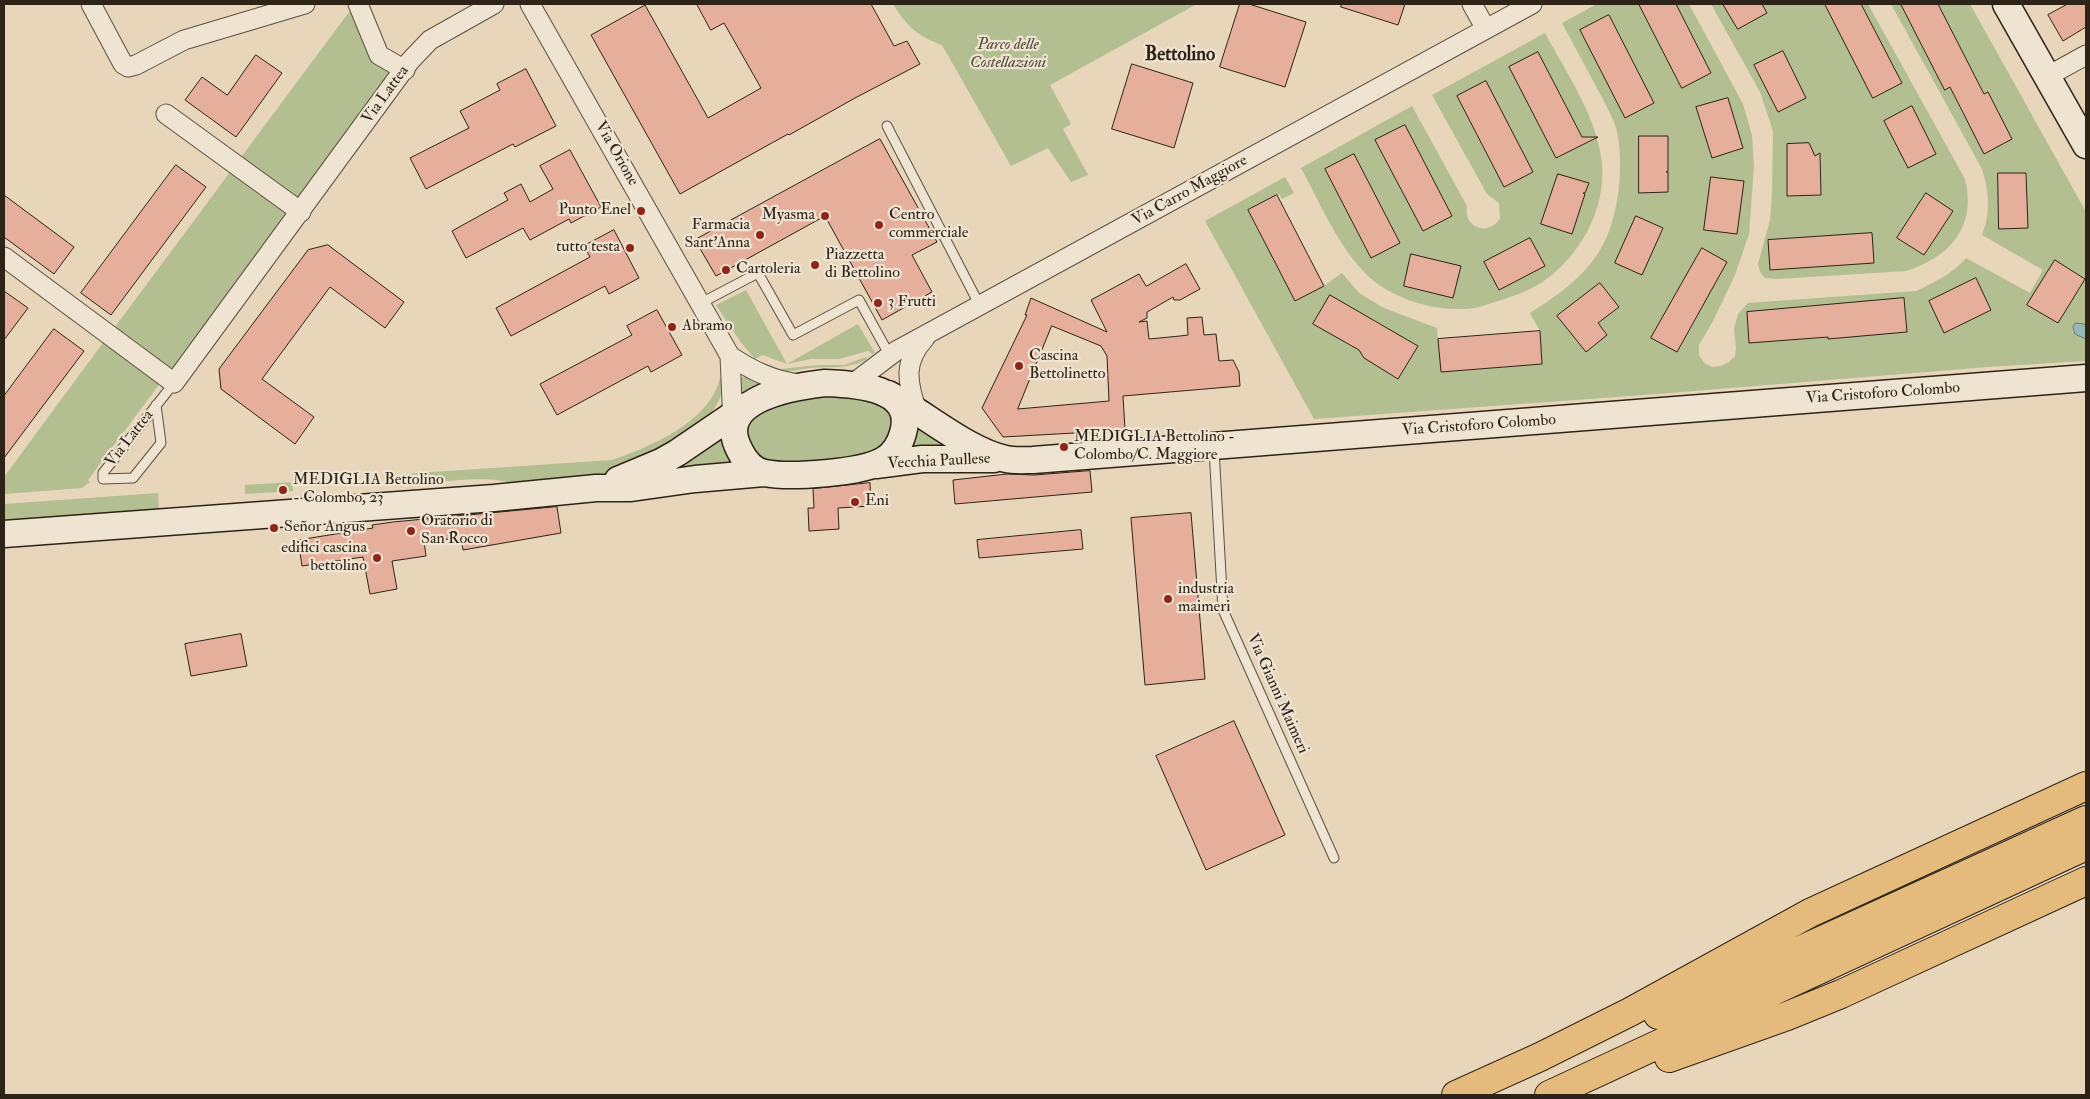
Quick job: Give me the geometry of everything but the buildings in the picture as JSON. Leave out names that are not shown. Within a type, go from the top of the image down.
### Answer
[{"type":"highway","points":[[1456,1095],[1540,1058],[1630,1012],[1810,913],[2086,786]]},
{"type":"highway","points":[[1485,1095],[2086,820]]},
{"type":"highway","points":[[1549,1095],[2086,846]]},
{"type":"highway","points":[[1580,1095],[1682,1053],[1787,1016],[1841,994],[2086,882]]},
{"type":"main road","points":[[2006,4],[2086,144]]},
{"type":"main road","name":"Via Cristoforo Colombo","points":[[739,416],[777,393],[810,385],[851,384],[905,401],[970,444],[1005,459],[1054,459],[2086,378]]},
{"type":"main road","points":[[878,470],[884,460],[896,449],[904,429],[905,401]]},
{"type":"main road","points":[[739,416],[738,447],[747,462],[754,468],[771,473]]},
{"type":"main road","points":[[596,488],[661,462],[739,416]]},
{"type":"main road","name":"Vecchia Paullese","points":[[771,473],[878,470],[908,460],[1005,459]]},
{"type":"main road","points":[[4,534],[474,499],[596,488],[631,488],[695,479],[771,473]]},
{"type":"street","points":[[91,4],[123,64],[128,67],[184,40],[305,4]]},
{"type":"street","points":[[358,4],[379,55],[405,70]]},
{"type":"street","name":"Via Lattea","points":[[174,383],[410,61],[430,40],[494,4]]},
{"type":"street","name":"Via Orione","points":[[530,4],[730,356]]},
{"type":"street","points":[[1472,4],[1486,29]]},
{"type":"street","name":"Via Carro Maggiore","points":[[851,384],[890,356],[1532,4]]},
{"type":"street","points":[[2048,76],[2086,56]]},
{"type":"street","points":[[166,114],[301,212]]},
{"type":"street","points":[[4,257],[174,383]]},
{"type":"street","points":[[905,401],[913,354],[930,334]]},
{"type":"street","points":[[730,356],[753,371],[775,380],[810,385]]},
{"type":"street","points":[[730,356],[739,416]]},
{"type":"lane","points":[[887,126],[980,306]]},
{"type":"lane","points":[[701,303],[758,273],[793,335],[859,300],[890,356]]},
{"type":"lane","name":"Via Lattea","points":[[156,405],[161,443],[133,478],[103,479],[103,473],[156,405],[174,383]]},
{"type":"lane","name":"Via Gianni Maimeri","points":[[1214,446],[1223,610],[1334,858]]},
{"type":"lane","points":[[771,473],[800,476],[812,484],[840,481]]},
{"type":"green space","points":[[355,4],[379,55],[405,70],[178,378],[109,335]]},
{"type":"green space","name":"Parco delle Costellazioni","points":[[893,4],[1197,4],[1050,85],[1071,124],[1063,129],[1088,175],[1071,182],[1048,148],[1011,166],[942,45],[926,38],[913,29]]},
{"type":"green space","points":[[1597,4],[1689,4],[1743,104],[1752,135],[1754,166],[1749,234],[1735,275],[1699,345],[1699,355],[1704,363],[1712,367],[1721,366],[1735,356],[1734,329],[1738,314],[1748,303],[1916,291],[1949,273],[1966,258],[2030,293],[2043,270],[1982,235],[1987,218],[1988,202],[1982,169],[1891,4],[1970,4],[2086,212],[2086,361],[1314,419],[1205,221],[1285,177],[1294,193],[1282,199],[1279,194],[1248,210],[1295,301],[1324,286],[1342,273],[1359,293],[1384,308],[1437,328],[1441,372],[1542,364],[1540,331],[1530,313],[1569,285],[1594,260],[1607,238],[1616,207],[1620,157],[1616,128],[1608,109],[1562,23]]},
{"type":"green space","points":[[1711,4],[1868,4],[1965,179],[1968,196],[1967,212],[1963,226],[1947,248],[1922,265],[1906,271],[1778,279],[1765,278],[1760,272],[1758,264],[1770,220],[1773,131],[1760,92]]},
{"type":"green space","points":[[1545,33],[1588,112],[1599,146],[1602,164],[1600,198],[1587,231],[1578,246],[1555,273],[1541,283],[1517,294],[1478,307],[1453,309],[1434,307],[1414,302],[1387,290],[1372,280],[1348,252],[1327,218],[1301,168],[1412,106],[1467,206],[1469,220],[1478,227],[1490,227],[1500,218],[1499,203],[1487,194],[1432,95]]},
{"type":"green space","points":[[746,290],[787,364],[763,355],[755,359],[740,341],[716,305]]},
{"type":"green space","points":[[858,324],[875,353],[872,354],[868,351],[839,359],[811,359],[787,364]]},
{"type":"green space","points":[[108,336],[164,378],[88,480],[90,482],[82,488],[4,494],[4,477]]},
{"type":"green space","points":[[866,357],[867,359],[853,365],[810,368],[787,372],[761,364],[762,362],[780,369],[818,365],[844,365]]},
{"type":"green space","points":[[747,376],[761,385],[736,396],[740,378]]},
{"type":"green space","points":[[720,378],[723,378],[719,401],[698,426],[669,446],[638,462],[609,473],[574,481],[515,486],[506,482],[478,479],[403,486],[403,474],[612,460],[660,440],[691,420],[704,408],[714,394]]},
{"type":"green space","points":[[808,393],[879,401],[889,412],[892,421],[890,436],[878,450],[836,461],[772,464],[757,458],[745,431],[751,414]]},
{"type":"green space","points":[[913,420],[962,446],[908,451]]},
{"type":"green space","points":[[724,436],[725,449],[734,465],[661,472]]},
{"type":"green space","points":[[293,482],[293,491],[245,494],[245,485]]},
{"type":"green space","points":[[158,493],[159,511],[4,526],[4,504]]},
{"type":"water","points":[[2076,323],[2086,326],[2086,339],[2075,334],[2073,327]]},
{"type":"place","name":"Punto Enel","points":[[641,211]]},
{"type":"place","name":"Myasma","points":[[825,216]]},
{"type":"place","name":"Centro commerciale","points":[[879,225]]},
{"type":"place","name":"Farmacia Sant'Anna","points":[[760,235]]},
{"type":"place","name":"tutto testa","points":[[630,248]]},
{"type":"place","name":"Piazzetta di Bettolino","points":[[815,265]]},
{"type":"place","name":"Cartoleria","points":[[726,270]]},
{"type":"place","name":"3 Frutti","points":[[878,303]]},
{"type":"place","name":"Abramo","points":[[672,327]]},
{"type":"place","name":"Cascina Bettolinetto","points":[[1019,366]]},
{"type":"place","name":"MEDIGLIA Bettolino - Colombo/C. Maggiore","points":[[1064,447]]},
{"type":"place","name":"MEDIGLIA Bettolino - Colombo, 23","points":[[283,490]]},
{"type":"place","name":"Eni","points":[[855,502]]},
{"type":"place","name":"Señor Angus","points":[[274,528]]},
{"type":"place","name":"Oratorio di San Rocco","points":[[411,531]]},
{"type":"place","name":"edifici cascina bettolino","points":[[377,558]]},
{"type":"place","name":"industria maimeri","points":[[1168,599]]},
{"type":"district","name":"Bettolino","points":[[1180,56]]}]
